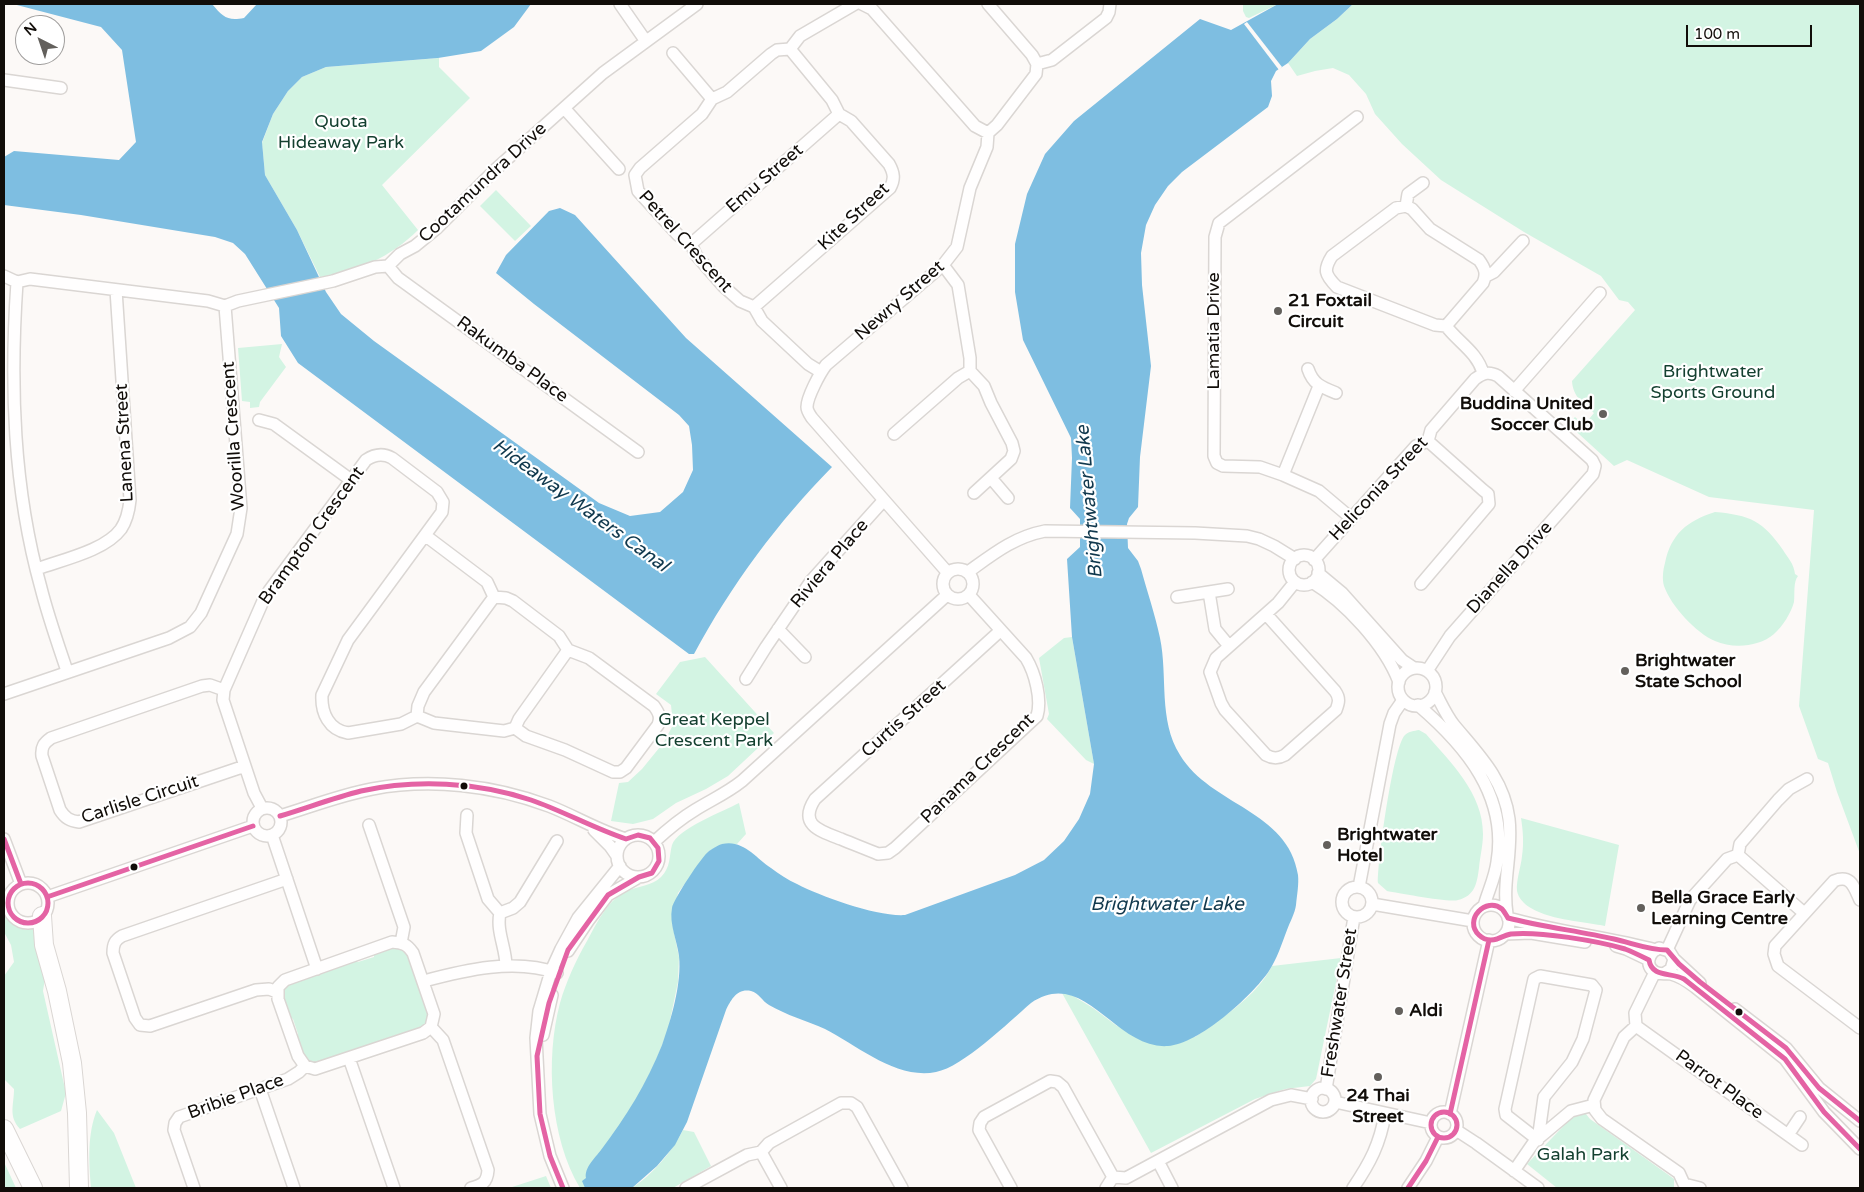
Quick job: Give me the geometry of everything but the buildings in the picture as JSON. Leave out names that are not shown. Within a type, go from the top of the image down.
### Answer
[{"type":"highway","points":[[42,916],[44,945],[57,991],[72,1063],[77,1113],[79,1188]]},
{"type":"highway","points":[[4,1129],[33,1188]]},
{"type":"street","points":[[620,4],[645,40]]},
{"type":"street","name":"Cootamundra Drive","points":[[4,276],[17,282],[30,279],[208,301],[225,306],[238,301],[333,281],[375,267],[388,266],[400,254],[415,246],[437,228],[496,169],[603,73],[645,40],[697,4]]},
{"type":"street","name":"Petrel Crescent","points":[[821,372],[808,364],[762,321],[754,307],[740,301],[723,286],[696,255],[690,244],[678,235],[638,191],[635,175],[640,168],[702,114],[712,99],[726,92],[777,50],[790,49],[800,36],[855,4]]},
{"type":"street","points":[[862,4],[872,9],[975,126],[988,132],[997,126],[1036,74],[1037,64],[1032,55],[988,4]]},
{"type":"street","points":[[1037,64],[1052,60],[1106,18],[1110,4],[1115,4]]},
{"type":"street","name":"Kite Street","points":[[754,307],[890,188],[894,181],[889,164],[851,121],[839,114],[832,100],[790,49]]},
{"type":"street","points":[[673,53],[712,99]]},
{"type":"street","points":[[4,80],[61,88]]},
{"type":"street","points":[[564,108],[619,169]]},
{"type":"street","name":"Emu Street","points":[[690,244],[839,114]]},
{"type":"street","name":"Lamatia Drive","points":[[1351,518],[1319,491],[1260,467],[1223,466],[1218,463],[1214,456],[1216,230],[1219,223],[1357,117]]},
{"type":"street","name":"Newry Street","points":[[948,573],[883,501],[809,413],[808,401],[821,372],[943,264],[957,247],[970,188],[987,147],[988,132]]},
{"type":"street","points":[[1406,206],[1408,194],[1423,183]]},
{"type":"street","points":[[1446,326],[1483,283],[1486,276],[1484,266],[1480,260],[1430,229],[1416,212],[1406,206],[1391,211],[1332,256],[1327,264],[1326,272],[1330,280],[1337,287],[1435,325],[1446,326],[1453,335],[1476,355],[1483,373],[1492,373],[1498,376],[1514,391],[1600,293]]},
{"type":"street","points":[[1486,276],[1494,272],[1523,240]]},
{"type":"street","points":[[943,264],[958,285],[970,358],[970,370],[984,386],[1012,443],[1014,451],[1011,459],[974,493]]},
{"type":"street","name":"Rakumba Place","points":[[388,266],[398,278],[638,452]]},
{"type":"street","points":[[17,282],[13,340],[14,405],[26,517],[40,587],[67,671]]},
{"type":"street","name":"Lanena Street","points":[[37,569],[108,542],[120,530],[128,515],[130,500],[116,290]]},
{"type":"street","name":"Woorilla Crescent","points":[[4,694],[67,671],[169,638],[190,627],[201,613],[237,534],[241,508],[225,306]]},
{"type":"street","points":[[1308,369],[1311,379],[1319,386],[1336,393]]},
{"type":"street","points":[[894,434],[958,378],[970,370]]},
{"type":"street","name":"Heliconia Street","points":[[1314,560],[1416,446],[1428,441],[1431,430],[1475,379],[1483,373]]},
{"type":"street","points":[[1283,475],[1319,386]]},
{"type":"street","name":"Dianella Drive","points":[[1427,671],[1450,636],[1593,474],[1595,466],[1592,460],[1514,391]]},
{"type":"street","points":[[259,420],[274,424],[351,480]]},
{"type":"street","points":[[1421,584],[1489,504],[1488,494],[1428,441]]},
{"type":"street","name":"Brampton Crescent","points":[[224,690],[266,596],[366,460],[372,456],[386,455],[437,492],[443,502],[442,512],[348,640],[322,695],[322,704],[332,728],[339,732],[348,733],[400,724],[417,716]]},
{"type":"street","points":[[990,478],[1008,498]]},
{"type":"street","name":"Riviera Place","points":[[746,679],[811,581],[883,501]]},
{"type":"street","points":[[968,572],[992,554],[1016,540],[1037,532],[1062,531],[1247,536],[1259,539],[1295,559]]},
{"type":"street","points":[[426,536],[487,582],[494,597]]},
{"type":"street","points":[[1307,556],[1314,560],[1318,567],[1315,578],[1303,585],[1295,582],[1289,570],[1295,559],[1307,556]]},
{"type":"street","points":[[956,569],[968,572],[974,586],[969,596],[956,600],[947,595],[942,583],[948,573],[956,569]]},
{"type":"street","points":[[1315,578],[1342,593],[1402,660],[1414,668],[1427,671],[1434,680],[1435,692],[1453,724],[1488,766],[1504,799],[1509,817],[1510,834],[1504,884],[1507,916],[1508,929],[1500,938],[1489,940],[1479,936],[1473,921],[1476,912],[1484,906],[1494,905],[1504,910],[1507,916],[1534,925],[1615,939],[1665,953],[1786,1048],[1819,1088],[1860,1121]]},
{"type":"street","points":[[1315,578],[1376,642],[1394,668],[1403,700],[1418,706],[1436,721],[1479,772],[1491,795],[1499,824],[1499,842],[1494,880],[1484,906]]},
{"type":"street","points":[[1266,614],[1335,691],[1339,703],[1336,710],[1280,758],[1272,758],[1266,755],[1220,703],[1210,672],[1216,658],[1266,614],[1295,582]]},
{"type":"street","points":[[1176,597],[1228,589]]},
{"type":"street","points":[[1209,592],[1216,629],[1229,646]]},
{"type":"street","points":[[654,842],[677,821],[731,790],[742,781],[947,595]]},
{"type":"street","name":"Panama Crescent","points":[[810,807],[809,819],[818,831],[878,854],[888,853],[1037,716],[1040,706],[1032,667],[969,596]]},
{"type":"street","points":[[494,597],[513,601],[559,636],[568,650],[589,658],[654,706],[659,712],[660,719],[658,725],[626,768],[620,772],[613,772],[565,750],[526,736],[515,728],[504,730],[434,724],[417,716],[418,706],[424,692],[494,597]]},
{"type":"street","points":[[778,629],[805,656]]},
{"type":"street","name":"Curtis Street","points":[[810,807],[815,799],[1000,631]]},
{"type":"street","points":[[515,728],[519,719],[568,650]]},
{"type":"street","points":[[1399,682],[1404,673],[1414,668]]},
{"type":"street","name":"Carlisle Circuit","points":[[224,690],[210,685],[202,686],[51,738],[45,743],[42,749],[42,756],[60,810],[71,821],[79,822],[245,766]]},
{"type":"street","points":[[224,690],[223,700],[254,793],[262,808]]},
{"type":"street","points":[[1418,706],[1429,701],[1435,692]]},
{"type":"street","points":[[1359,887],[1390,724],[1394,713],[1403,700]]},
{"type":"street","points":[[1738,854],[1740,844],[1778,800],[1789,789],[1807,780]]},
{"type":"street","points":[[280,816],[372,789],[410,784],[446,783],[497,791],[548,805],[592,827],[626,839]]},
{"type":"street","points":[[262,808],[273,809],[280,816],[281,825],[272,835],[263,836],[253,826],[253,816],[262,808]]},
{"type":"street","points":[[467,815],[466,833],[488,899],[500,913]]},
{"type":"street","points":[[369,825],[404,927],[401,943]]},
{"type":"street","points":[[47,897],[253,826]]},
{"type":"street","points":[[592,827],[610,846],[626,874],[639,878]]},
{"type":"street","points":[[272,835],[317,968]]},
{"type":"street","points":[[555,972],[568,950],[608,895],[652,873],[659,861],[660,855],[654,842],[644,836],[632,836],[626,839],[618,850],[618,861],[578,918],[561,949],[555,972],[539,1011],[536,1056],[540,1114],[550,1156],[563,1188]]},
{"type":"street","points":[[4,839],[21,884]]},
{"type":"street","points":[[500,913],[513,908],[520,902],[557,841]]},
{"type":"street","points":[[1665,953],[1690,900],[1726,859],[1738,854]]},
{"type":"street","points":[[1738,854],[1804,913]]},
{"type":"street","points":[[1860,900],[1853,885],[1848,880],[1841,878],[1834,881],[1775,946],[1775,960],[1778,966],[1860,1028]]},
{"type":"street","points":[[277,992],[269,989],[256,990],[150,1026],[140,1025],[135,1018],[113,953],[113,946],[116,940],[122,936],[286,879]]},
{"type":"street","points":[[21,884],[34,884],[40,887],[47,897],[48,904],[37,921],[24,922],[12,915],[9,909],[8,901],[10,894],[21,884]]},
{"type":"street","points":[[1359,887],[1367,891],[1372,904],[1364,915],[1354,917],[1345,912],[1341,902],[1345,892],[1359,887]]},
{"type":"street","points":[[1372,904],[1473,921]]},
{"type":"street","points":[[500,913],[498,923],[505,948],[506,966]]},
{"type":"street","name":"Freshwater Street","points":[[1326,1089],[1354,917]]},
{"type":"street","points":[[1505,934],[1530,934],[1618,947],[1649,960]]},
{"type":"street","points":[[1450,1114],[1489,940]]},
{"type":"street","points":[[392,942],[408,946],[413,953],[434,1014],[431,1028],[423,1033],[316,1069],[310,1069],[305,1066],[298,1056],[277,992],[278,987],[285,980],[317,968],[392,942]]},
{"type":"street","points":[[1665,953],[1650,956],[1650,967],[1660,973],[1682,978],[1695,986],[1785,1060],[1824,1112],[1860,1148]]},
{"type":"street","points":[[1665,953],[1673,966],[1660,973],[1635,1013],[1636,1026],[1624,1037],[1597,1092],[1594,1105],[1595,1110],[1602,1118],[1679,1174],[1683,1186],[1700,1188]]},
{"type":"street","points":[[424,982],[446,975],[506,966],[529,966],[555,972]]},
{"type":"street","points":[[1540,976],[1592,985],[1596,990],[1583,1039],[1572,1062],[1544,1097],[1538,1140],[1506,1115],[1534,979],[1540,976]]},
{"type":"street","name":"Parrot Place","points":[[1636,1026],[1802,1145]]},
{"type":"street","points":[[431,1028],[442,1040],[488,1170],[487,1179],[482,1185],[471,1188]]},
{"type":"street","points":[[348,1058],[394,1188]]},
{"type":"street","name":"Bribie Place","points":[[194,1188],[174,1130],[175,1123],[180,1117],[288,1079],[305,1066]]},
{"type":"street","points":[[1011,1188],[979,1130],[980,1124],[984,1118],[1050,1081],[1057,1082],[1062,1087],[1113,1177]]},
{"type":"street","points":[[260,1089],[294,1188]]},
{"type":"street","points":[[1326,1089],[1332,1092],[1335,1102],[1331,1109],[1324,1112],[1316,1110],[1312,1099],[1316,1091],[1326,1089]]},
{"type":"street","points":[[1113,1177],[1126,1178],[1271,1100],[1291,1095],[1312,1099]]},
{"type":"street","points":[[1335,1102],[1430,1123]]},
{"type":"street","points":[[686,1188],[747,1155],[761,1152],[769,1143],[841,1103],[851,1103],[857,1107],[902,1188]]},
{"type":"street","points":[[1514,1171],[1538,1140],[1571,1111],[1594,1105]]},
{"type":"street","points":[[1446,1112],[1457,1123],[1456,1130],[1448,1138],[1438,1137],[1432,1131],[1430,1123],[1438,1113],[1446,1112]]},
{"type":"street","points":[[1353,1188],[1370,1164],[1382,1131],[1385,1114]]},
{"type":"street","points":[[1788,1135],[1800,1117]]},
{"type":"street","points":[[1456,1130],[1476,1142],[1538,1188]]},
{"type":"street","points":[[1408,1188],[1426,1161],[1438,1137]]},
{"type":"street","points":[[761,1152],[781,1188]]},
{"type":"street","points":[[1158,1161],[1172,1188]]},
{"type":"street","points":[[1106,1188],[1113,1177]]},
{"type":"green space","points":[[1243,4],[1278,4],[1249,18],[1246,17],[1243,11]]},
{"type":"green space","name":"Brightwater Sports Ground","points":[[1353,4],[1860,4],[1860,854],[1828,763],[1818,759],[1799,706],[1814,510],[1709,497],[1627,460],[1614,466],[1568,424],[1575,417],[1584,425],[1594,413],[1576,396],[1572,381],[1635,310],[1628,302],[1619,300],[1601,276],[1524,232],[1441,180],[1402,144],[1375,114],[1366,94],[1349,75],[1333,68],[1297,76],[1288,63],[1310,39],[1337,19]]},
{"type":"green space","name":"Quota Hideaway Park","points":[[439,58],[439,67],[470,98],[382,185],[418,230],[397,248],[373,262],[334,275],[320,277],[297,230],[265,175],[262,143],[273,114],[288,91],[302,77],[326,67]]},
{"type":"green space","points":[[496,190],[531,226],[515,241],[480,206]]},
{"type":"green space","points":[[282,344],[279,357],[286,367],[260,402],[259,407],[250,408],[250,402],[242,401],[238,348]]},
{"type":"green space","points":[[1715,512],[1738,515],[1755,521],[1762,526],[1776,540],[1792,564],[1795,574],[1798,576],[1795,585],[1794,602],[1789,615],[1774,634],[1761,642],[1738,646],[1722,644],[1708,637],[1692,625],[1678,610],[1664,586],[1664,566],[1671,544],[1676,536],[1688,524]]},
{"type":"green space","points":[[1072,637],[1094,764],[1086,760],[1047,719],[1049,714],[1039,658],[1064,638]]},
{"type":"green space","name":"Great Keppel Crescent Park","points":[[705,657],[774,733],[728,776],[676,803],[653,819],[633,824],[611,821],[619,783],[628,782],[642,769],[664,742],[673,725],[671,705],[656,694],[680,662]]},
{"type":"green space","points":[[1419,730],[1426,734],[1464,779],[1478,805],[1482,819],[1483,842],[1476,884],[1472,892],[1458,900],[1435,899],[1387,891],[1378,883],[1383,831],[1391,782],[1400,744],[1405,735]]},
{"type":"green space","points":[[739,803],[746,834],[737,844],[722,844],[709,851],[678,893],[672,923],[679,957],[678,982],[668,1030],[655,1063],[639,1095],[583,1181],[585,1188],[580,1188],[562,1146],[553,1098],[552,1073],[555,1025],[568,979],[597,922],[613,901],[624,892],[649,884],[661,877],[668,865],[672,845],[682,833]]},
{"type":"green space","points":[[1521,818],[1619,845],[1605,926],[1541,913],[1530,908],[1522,900],[1517,891],[1523,846]]},
{"type":"green space","points":[[4,911],[10,921],[19,928],[29,929],[40,925],[46,972],[43,991],[66,1093],[61,1111],[20,1129],[14,1120],[12,1110],[14,1089],[4,1079],[4,976],[14,962],[11,945],[4,932]]},
{"type":"green space","points":[[393,947],[405,949],[409,954],[430,1016],[428,1021],[415,1031],[402,1035],[399,1034],[384,1039],[383,1042],[312,1064],[303,1058],[296,1038],[298,1034],[293,1019],[289,1017],[284,1002],[285,989],[292,982],[355,960],[358,962],[374,957],[374,954]]},
{"type":"green space","points":[[1341,958],[1316,1079],[1310,1086],[1285,1089],[1255,1099],[1151,1153],[1062,993],[1070,994],[1117,1026],[1195,1037],[1248,997],[1257,988],[1272,966]]},
{"type":"green space","points":[[97,1110],[114,1133],[136,1188],[91,1188],[90,1139]]},
{"type":"green space","name":"Galah Park","points":[[1576,1113],[1586,1114],[1590,1119],[1674,1179],[1674,1188],[1557,1188],[1527,1164]]},
{"type":"green space","points":[[683,1130],[694,1132],[711,1166],[673,1188],[632,1188],[661,1162]]},
{"type":"green space","points":[[4,1162],[16,1188],[4,1188]]},
{"type":"green space","points":[[546,1176],[551,1188],[509,1188],[543,1177]]},
{"type":"water","name":"Hideaway Waters Canal","points":[[13,4],[212,4],[222,15],[233,19],[244,18],[257,4],[531,4],[514,27],[481,51],[438,58],[326,67],[302,77],[288,91],[273,114],[262,142],[265,175],[297,230],[326,292],[341,314],[374,341],[599,503],[630,516],[660,512],[683,492],[693,470],[692,445],[689,426],[679,415],[496,273],[506,255],[549,211],[560,208],[575,215],[686,338],[832,467],[774,532],[757,555],[708,628],[694,654],[689,654],[298,363],[281,336],[279,308],[245,254],[233,243],[215,237],[81,215],[4,205],[4,157],[14,151],[119,160],[136,142],[122,50],[101,27],[65,18],[65,15],[55,15]]},
{"type":"water","name":"Brightwater Lake","points":[[1278,4],[1353,4],[1337,19],[1310,39],[1288,63],[1276,71],[1271,81],[1272,96],[1268,107],[1182,172],[1168,186],[1155,205],[1146,225],[1141,253],[1142,285],[1151,366],[1140,457],[1138,507],[1129,518],[1127,524],[1128,548],[1138,561],[1141,569],[1160,638],[1166,713],[1173,741],[1180,755],[1194,772],[1210,786],[1264,822],[1280,836],[1291,853],[1298,875],[1296,905],[1272,966],[1250,993],[1224,1017],[1209,1028],[1181,1043],[1168,1046],[1149,1044],[1132,1036],[1084,1001],[1068,995],[1050,994],[1031,1003],[985,1043],[959,1062],[936,1072],[921,1073],[907,1071],[878,1060],[825,1029],[776,1009],[754,992],[742,991],[732,999],[726,1010],[687,1122],[675,1145],[657,1166],[632,1188],[585,1188],[582,1181],[586,1178],[588,1167],[619,1125],[635,1099],[650,1073],[662,1045],[672,1013],[680,967],[672,926],[672,908],[688,878],[709,851],[722,844],[736,844],[749,850],[787,879],[821,895],[880,913],[905,915],[1015,875],[1044,860],[1064,841],[1079,819],[1090,794],[1094,764],[1072,637],[1067,559],[1080,547],[1080,519],[1070,508],[1071,438],[1023,340],[1015,292],[1015,244],[1027,194],[1045,154],[1074,121],[1200,19],[1231,30]]},
{"type":"pier","points":[[1247,22],[1282,67],[1279,70],[1244,24]]},
{"type":"transit line","points":[[280,816],[361,791],[403,785],[446,784],[489,789],[531,800],[626,839],[638,835],[650,838],[658,848],[659,861],[652,873],[639,877],[608,895],[568,950],[549,1003],[537,1056],[540,1114],[550,1156],[563,1188]]},
{"type":"transit line","points":[[47,897],[253,826]]},
{"type":"transit line","points":[[4,839],[21,884]]},
{"type":"transit line","points":[[28,883],[42,889],[48,903],[42,917],[28,923],[14,917],[8,903],[14,889],[28,883]]},
{"type":"transit line","points":[[1860,1121],[1819,1088],[1786,1048],[1700,982],[1679,964],[1667,950],[1647,948],[1601,936],[1508,918],[1502,909],[1496,906],[1489,905],[1483,908],[1475,917],[1475,929],[1485,939],[1494,940],[1511,934],[1523,933],[1568,937],[1600,943],[1631,951],[1649,960],[1654,970],[1684,979],[1785,1059],[1824,1112],[1860,1149]]},
{"type":"transit line","points":[[1450,1114],[1489,940]]},
{"type":"transit line","points":[[1444,1112],[1453,1116],[1457,1125],[1453,1134],[1444,1138],[1435,1134],[1431,1125],[1435,1116],[1444,1112]]},
{"type":"transit line","points":[[1408,1188],[1426,1161],[1438,1137]]},
{"type":"place","name":"21 Foxtail Circuit","points":[[1278,311]]},
{"type":"place","name":"Buddina United Soccer Club","points":[[1603,414]]},
{"type":"place","name":"Brightwater State School","points":[[1625,671]]},
{"type":"place","name":"Brightwater Hotel","points":[[1327,845]]},
{"type":"place","name":"Bella Grace Early Learning Centre","points":[[1641,908]]},
{"type":"place","name":"Aldi","points":[[1399,1011]]},
{"type":"place","name":"24 Thai Street","points":[[1378,1077]]}]
